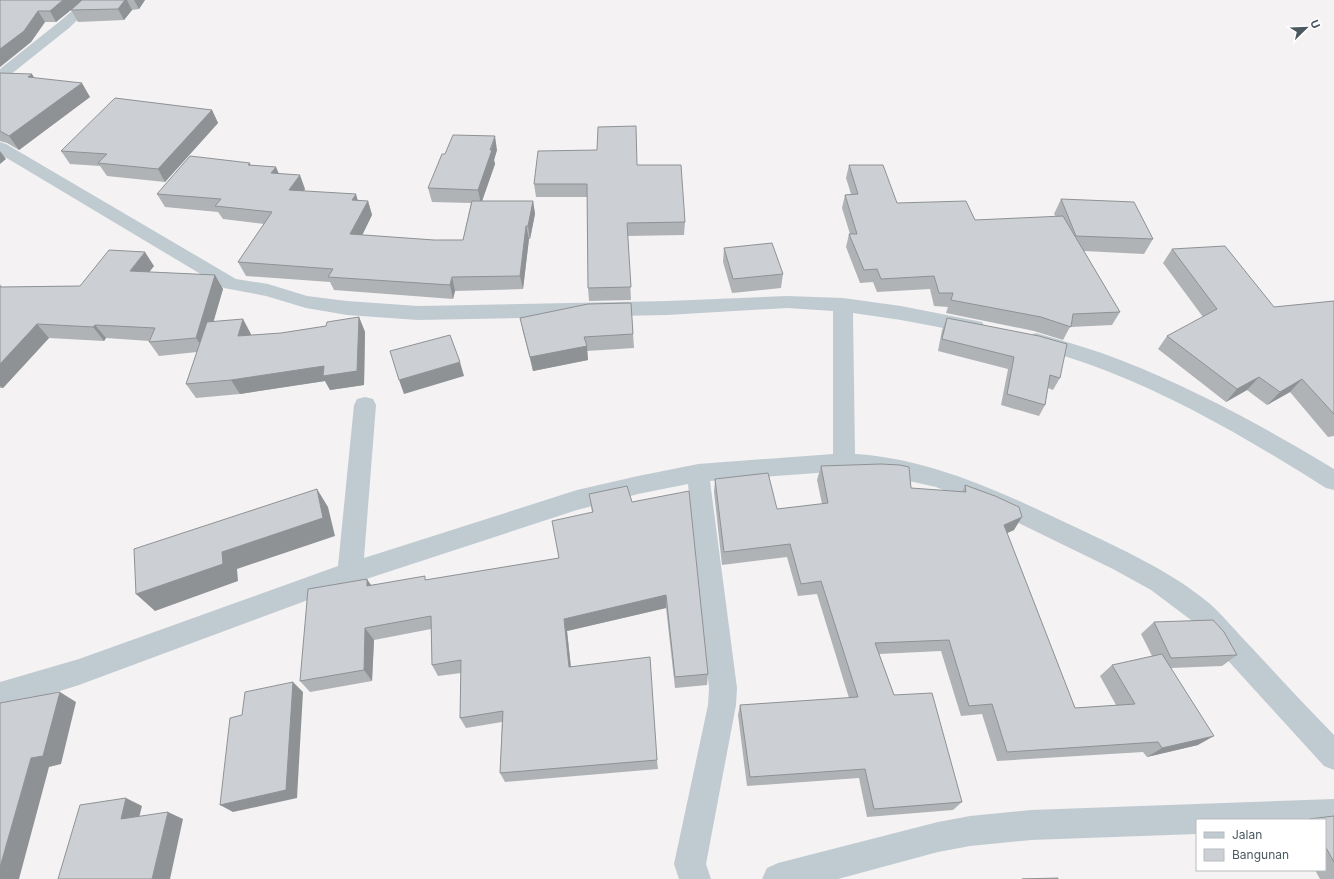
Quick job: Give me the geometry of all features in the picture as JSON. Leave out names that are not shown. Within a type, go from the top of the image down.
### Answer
[{"type":"street","points":[[0,76],[64,25],[92,0]]},
{"type":"street","points":[[0,147],[231,284],[268,290],[306,302],[347,308],[418,313],[667,308],[787,302],[844,305],[902,313],[992,330]]},
{"type":"street","points":[[844,305],[844,462]]},
{"type":"street","points":[[1020,336],[1060,346],[1088,356],[1148,380],[1201,404],[1334,481]]},
{"type":"street","points":[[350,572],[365,405]]},
{"type":"street","points":[[0,696],[80,672],[350,572],[577,500],[638,485],[698,473],[844,462],[873,464],[905,470],[939,479],[996,501],[1122,561],[1160,582],[1200,612],[1334,756]]},
{"type":"street","points":[[695,879],[690,864],[722,705],[724,688],[698,473]]},
{"type":"street","points":[[1196,819],[1334,814]]},
{"type":"street","points":[[778,879],[938,837],[970,831],[1031,825],[1196,819]]},
{"type":"building","points":[[0,0],[63,0],[50,11],[38,11],[24,31],[0,49]]},
{"type":"building","points":[[82,0],[125,0],[118,9],[71,10]]},
{"type":"building","points":[[0,73],[32,74],[28,77],[82,83],[9,136],[0,131]]},
{"type":"building","points":[[115,98],[212,110],[158,169],[98,163],[107,154],[61,151]]},
{"type":"building","points":[[636,126],[637,165],[681,165],[685,222],[627,223],[631,287],[588,288],[587,184],[534,184],[538,151],[597,150],[598,127]]},
{"type":"building","points":[[453,135],[495,136],[490,150],[492,150],[478,190],[428,188],[442,154],[445,154]]},
{"type":"building","points":[[190,156],[250,163],[248,165],[276,167],[271,173],[300,175],[289,190],[356,194],[352,200],[368,201],[350,234],[434,240],[463,240],[472,201],[533,201],[528,226],[526,226],[520,276],[452,277],[450,285],[328,277],[333,269],[238,262],[272,212],[215,206],[221,199],[157,194]]},
{"type":"building","points":[[849,165],[883,165],[897,203],[966,201],[975,220],[1063,216],[1120,312],[1073,314],[1071,327],[1041,317],[951,300],[953,293],[939,293],[934,276],[881,279],[877,269],[864,270],[849,234],[857,234],[845,195],[858,194]]},
{"type":"building","points":[[1061,199],[1134,202],[1153,239],[1076,236]]},
{"type":"building","points":[[772,243],[783,274],[733,279],[724,248]]},
{"type":"building","points":[[1225,246],[1274,307],[1334,301],[1334,414],[1302,379],[1280,392],[1259,377],[1237,389],[1167,336],[1217,309],[1172,249]]},
{"type":"building","points":[[109,250],[145,252],[130,271],[215,275],[196,338],[149,342],[155,328],[37,324],[0,364],[0,287],[80,286]]},
{"type":"building","points":[[631,303],[633,334],[584,337],[587,346],[530,357],[520,318],[588,304]]},
{"type":"building","points":[[359,317],[357,371],[323,376],[324,366],[231,380],[186,384],[207,322],[243,319],[238,336],[281,333],[326,326],[327,322]]},
{"type":"building","points":[[947,318],[1039,336],[1067,344],[1060,378],[1050,375],[1045,405],[1007,394],[1014,357],[942,339]]},
{"type":"building","points":[[450,335],[460,362],[399,380],[390,351]]},
{"type":"building","points":[[881,464],[909,467],[911,488],[966,492],[965,485],[1019,507],[1022,517],[1004,525],[1075,708],[1135,704],[1112,665],[1162,654],[1214,736],[1162,748],[1158,742],[1007,752],[992,704],[969,706],[949,640],[875,643],[894,695],[932,693],[962,802],[874,809],[865,769],[750,777],[740,705],[858,697],[821,581],[801,584],[790,544],[724,552],[715,479],[768,473],[777,509],[828,503],[821,466]]},
{"type":"building","points":[[627,486],[632,502],[689,491],[708,674],[675,677],[666,595],[564,619],[569,667],[650,657],[657,760],[500,773],[503,711],[460,718],[461,660],[432,665],[431,616],[365,628],[364,670],[300,681],[308,589],[367,579],[367,586],[425,576],[425,580],[559,558],[552,521],[593,512],[589,494]]},
{"type":"building","points":[[317,489],[323,518],[222,552],[223,564],[136,594],[134,549]]},
{"type":"building","points":[[1213,620],[1224,632],[1237,655],[1171,658],[1154,622]]},
{"type":"building","points":[[293,682],[286,790],[220,805],[230,718],[242,715],[245,692]]},
{"type":"building","points":[[60,692],[43,756],[31,758],[0,867],[0,703]]},
{"type":"building","points":[[126,798],[121,819],[168,812],[152,879],[58,879],[80,805]]},
{"type":"building","points":[[1334,816],[1334,862],[1326,848],[1326,819],[1309,819]]},
{"type":"building","points":[[1058,878],[1058,879],[1022,879]]}]
